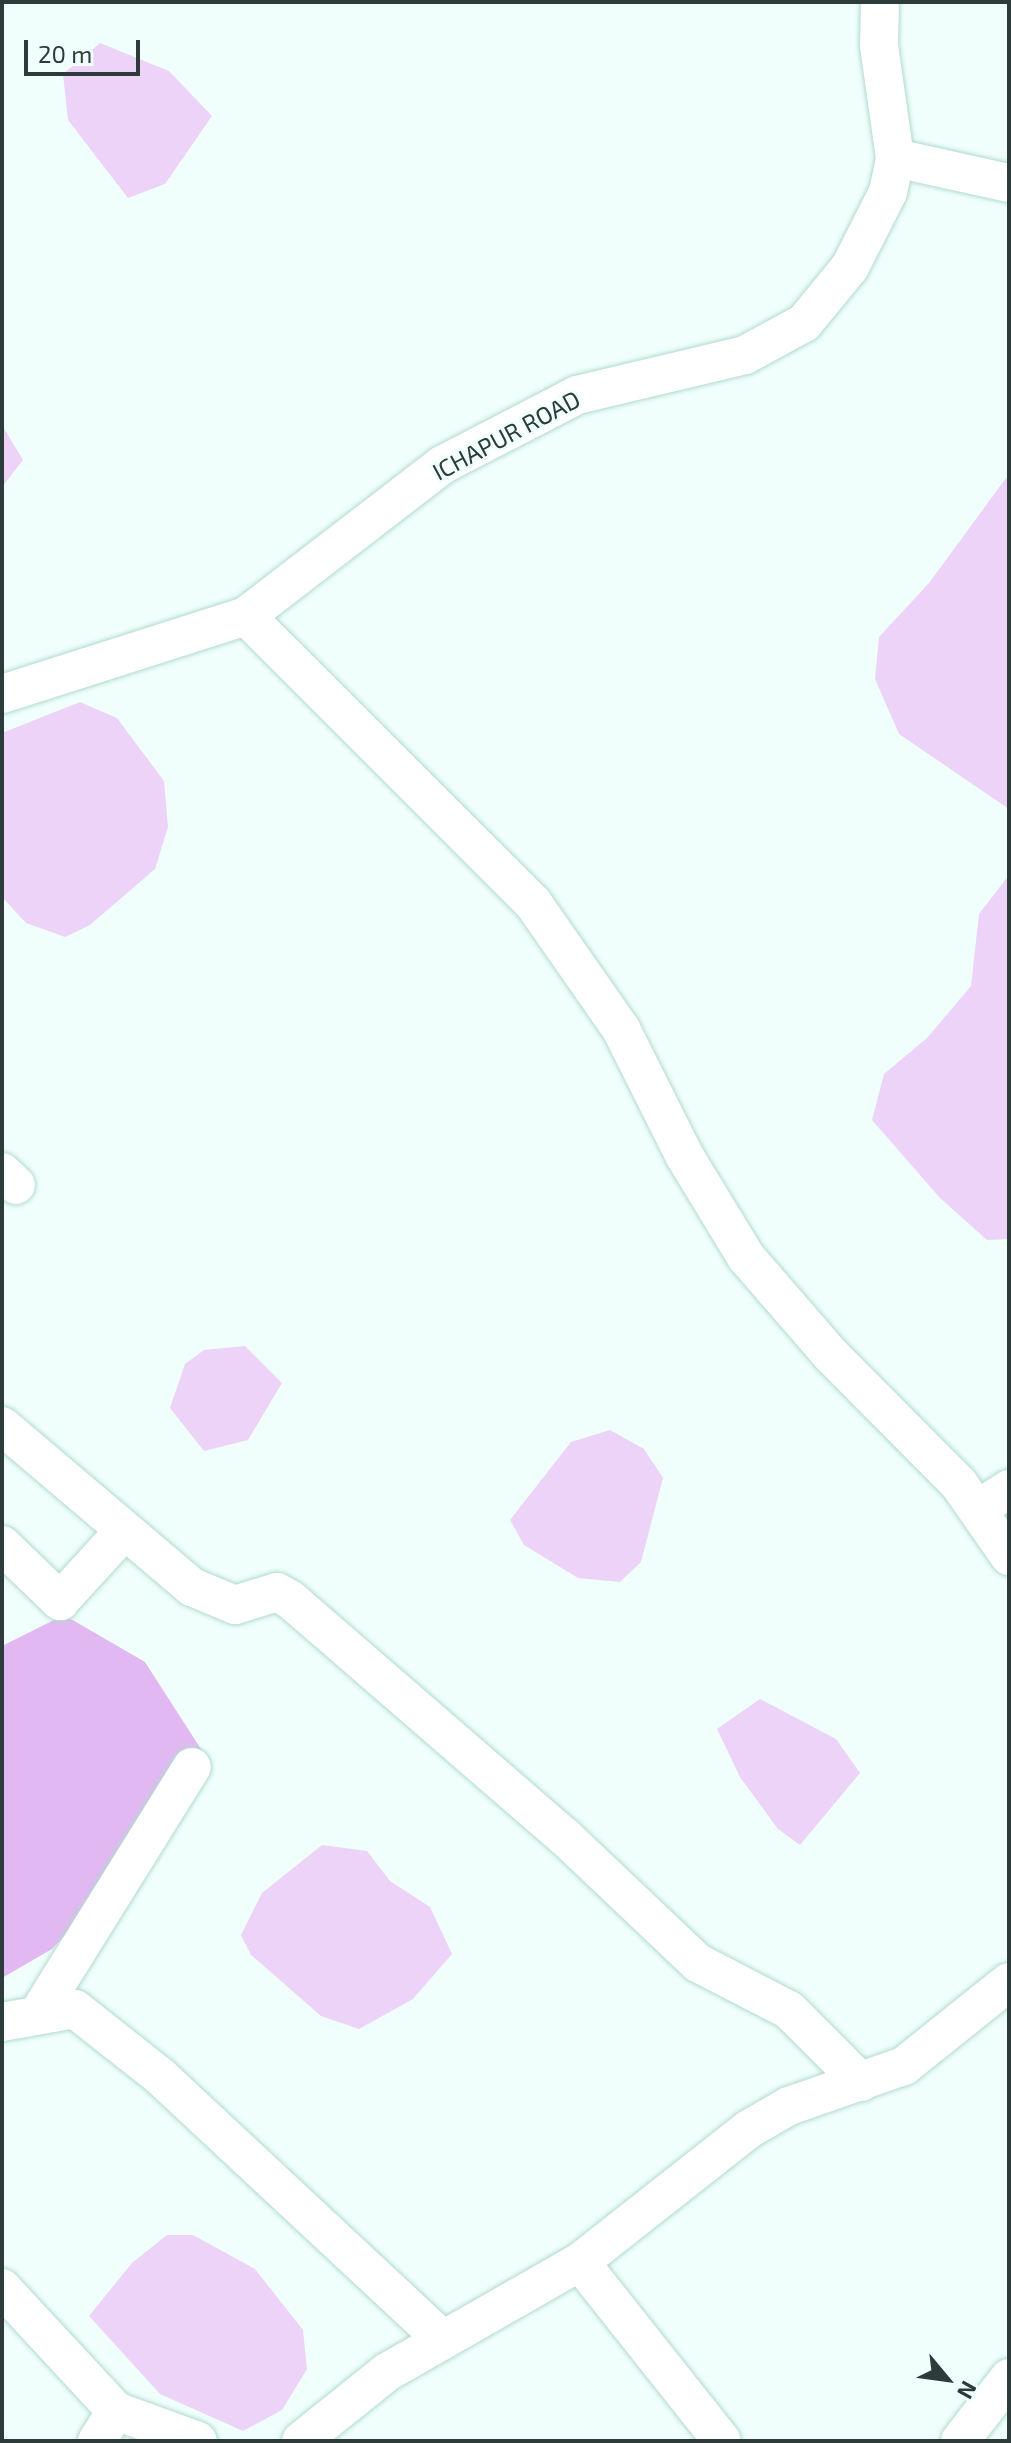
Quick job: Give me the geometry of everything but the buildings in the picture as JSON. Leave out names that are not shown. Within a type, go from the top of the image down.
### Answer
[{"type":"street","name":"ICHAPUR ROAD","points":[[2,694],[246,616],[442,465],[577,395],[745,355],[804,323],[850,267],[870,232],[895,158],[879,45],[880,2]]},
{"type":"street","points":[[895,158],[1009,183]]},
{"type":"street","points":[[246,616],[533,903],[621,1029],[684,1155],[746,1257],[993,1499],[1009,1556]]},
{"type":"street","points":[[2,1426],[192,1587],[215,1599],[243,1605],[277,1592],[291,1600],[565,1837],[698,1963],[789,2010],[861,2082]]},
{"type":"street","points":[[2,1545],[60,1601],[124,1531]]},
{"type":"street","points":[[38,2014],[192,1767]]},
{"type":"street","points":[[301,2441],[387,2372],[580,2262],[749,2129],[789,2106],[904,2066],[1009,1982]]},
{"type":"street","points":[[2,2022],[75,2009],[161,2077],[443,2340]]},
{"type":"street","points":[[580,2262],[722,2441]]},
{"type":"street","points":[[2,2288],[107,2426],[198,2441]]},
{"type":"street","points":[[960,2441],[1009,2378]]},
{"type":"shaded area","points":[[100,43],[169,71],[212,116],[165,184],[128,198],[68,120],[63,74]]},
{"type":"shaded area","points":[[2,425],[23,460],[2,487]]},
{"type":"shaded area","points":[[1009,474],[1009,809],[899,734],[875,679],[879,637],[929,583]]},
{"type":"shaded area","points":[[80,702],[117,718],[164,781],[168,827],[155,869],[90,925],[65,937],[26,923],[2,897],[2,733]]},
{"type":"shaded area","points":[[1009,875],[1009,1239],[987,1240],[940,1198],[872,1120],[884,1074],[927,1038],[971,986],[979,914]]},
{"type":"shaded area","points":[[245,1346],[282,1383],[248,1440],[204,1451],[170,1408],[185,1364],[204,1350]]},
{"type":"shaded area","points":[[610,1430],[644,1449],[663,1478],[641,1562],[620,1582],[578,1578],[524,1545],[510,1520],[571,1442]]},
{"type":"shaded area","points":[[64,1615],[145,1662],[208,1760],[159,1839],[52,1949],[2,1978],[2,1646]]},
{"type":"shaded area","points":[[760,1699],[836,1739],[860,1773],[800,1845],[778,1829],[740,1777],[717,1729]]},
{"type":"shaded area","points":[[322,1845],[367,1851],[390,1881],[430,1907],[452,1954],[413,1999],[359,2029],[321,2016],[251,1955],[241,1935],[262,1893]]},
{"type":"shaded area","points":[[167,2235],[193,2235],[255,2269],[303,2330],[307,2369],[282,2410],[243,2431],[160,2394],[89,2316],[132,2263]]}]
